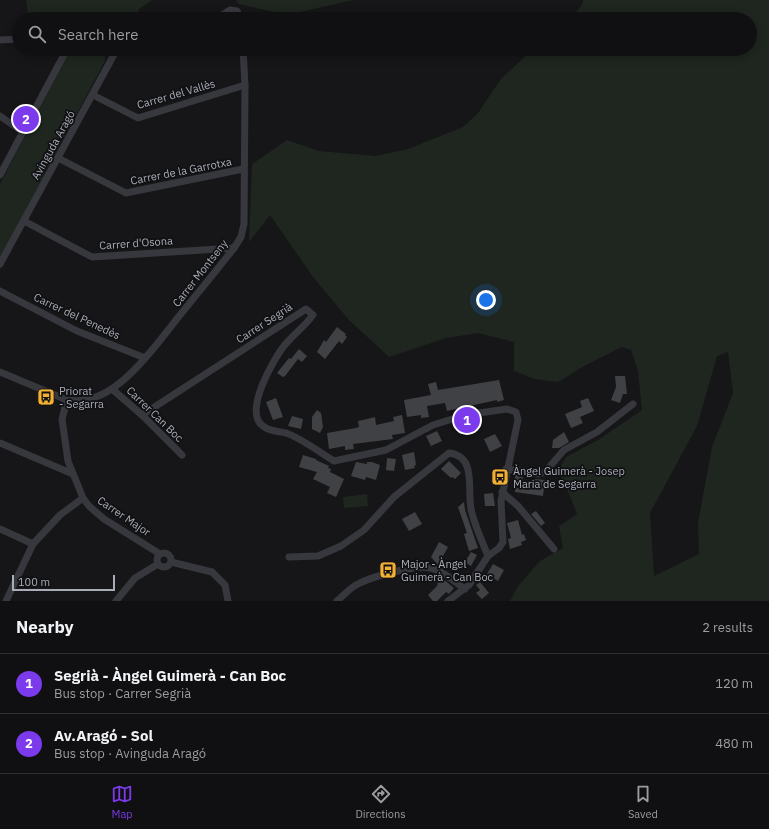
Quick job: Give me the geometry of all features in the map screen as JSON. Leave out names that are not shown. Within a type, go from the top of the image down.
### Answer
[{"type":"street","points":[[227,12],[230,10],[237,12]]},
{"type":"street","points":[[0,40],[12,39]]},
{"type":"street","points":[[0,175],[63,56]]},
{"type":"street","name":"Avinguda Aragó","points":[[0,264],[113,56]]},
{"type":"street","name":"Carrer Montseny","points":[[67,400],[86,401],[112,389],[138,368],[234,248],[241,237],[244,224],[243,169],[245,85],[243,56]]},
{"type":"street","name":"Carrer del Vallès","points":[[93,95],[138,118],[245,85]]},
{"type":"street","points":[[0,116],[23,132]]},
{"type":"street","name":"Carrer de la Garrotxa","points":[[58,158],[126,193],[243,169]]},
{"type":"street","name":"Carrer d'Osona","points":[[24,221],[92,257],[234,248]]},
{"type":"street","points":[[0,247],[7,251]]},
{"type":"street","name":"Carrer del Penedès","points":[[0,291],[77,330],[145,358]]},
{"type":"street","name":"Carrer Segrià","points":[[142,415],[306,309],[313,315],[283,347],[271,367],[258,398],[257,417],[262,426],[272,431],[287,433],[334,461],[386,450],[433,425],[465,415],[507,409],[516,412],[518,420],[506,469]]},
{"type":"street","points":[[0,372],[67,400]]},
{"type":"street","name":"Carrer Can Boc","points":[[112,389],[142,415],[182,456]]},
{"type":"street","name":"Carrer Major","points":[[67,400],[62,419],[68,460],[83,498],[89,506],[104,519],[160,554]]},
{"type":"street","points":[[448,601],[465,589],[488,556],[499,548],[503,542],[501,501],[506,469],[539,474],[544,472],[564,450],[597,432],[632,404]]},
{"type":"street","points":[[0,443],[73,474]]},
{"type":"street","points":[[288,557],[318,556],[341,546],[364,530],[394,497],[449,453],[456,454],[463,458],[468,467],[471,509],[488,556]]},
{"type":"street","points":[[502,492],[518,506],[554,549]]},
{"type":"street","points":[[6,601],[33,544],[60,515],[83,498]]},
{"type":"street","points":[[0,529],[33,544]]},
{"type":"street","points":[[158,564],[157,558],[160,554],[168,554],[171,562]]},
{"type":"street","points":[[158,564],[165,567],[171,562]]},
{"type":"street","points":[[171,562],[212,572],[225,586],[228,601]]},
{"type":"street","points":[[116,601],[135,578],[158,564]]},
{"type":"street","points":[[337,601],[357,585],[416,567],[432,568],[440,571],[465,589]]},
{"type":"shaded area","points":[[26,0],[152,0],[139,9],[138,12],[28,12]]},
{"type":"shaded area","points":[[236,0],[353,0],[300,12],[274,12],[239,4]]},
{"type":"shaded area","points":[[583,0],[769,0],[769,601],[510,601],[518,586],[540,561],[563,548],[559,526],[577,514],[558,471],[566,457],[598,440],[642,410],[638,371],[631,350],[622,347],[586,365],[558,382],[535,379],[514,371],[514,342],[478,333],[446,338],[389,357],[349,320],[313,277],[270,215],[249,242],[252,164],[287,140],[319,151],[376,156],[408,149],[463,127],[478,113],[501,79],[526,56],[757,56],[757,12],[576,12],[582,5]],"holes":[[[728,352],[733,393],[712,447],[698,523],[699,554],[654,576],[650,513],[697,426],[717,356]]]},
{"type":"shaded area","points":[[67,56],[105,56],[105,61],[0,258],[0,184]]},
{"type":"shaded area","points":[[367,494],[368,506],[344,508],[343,497]]},
{"type":"building","points":[[337,327],[346,334],[345,335],[347,337],[342,344],[339,341],[325,359],[317,352],[324,340],[326,342]]},
{"type":"building","points":[[299,349],[307,356],[302,362],[298,359],[283,377],[277,373],[289,358],[291,359]]},
{"type":"building","points":[[615,376],[625,376],[627,394],[623,394],[620,403],[611,400],[616,387]]},
{"type":"building","points":[[499,380],[504,400],[497,402],[497,400],[447,411],[445,403],[427,406],[429,417],[421,418],[421,415],[407,417],[404,400],[431,395],[428,384],[436,382],[438,390]]},
{"type":"building","points":[[276,398],[283,417],[273,420],[266,402]]},
{"type":"building","points":[[588,398],[594,411],[580,417],[583,423],[571,428],[565,414],[582,407],[580,401]]},
{"type":"building","points":[[317,410],[321,413],[323,427],[320,433],[312,429],[312,417]]},
{"type":"building","points":[[402,415],[405,433],[392,435],[393,439],[353,444],[354,449],[345,450],[345,446],[329,449],[327,433],[359,427],[358,421],[375,417],[376,425],[394,421],[393,417]]},
{"type":"building","points":[[292,416],[303,419],[301,429],[288,426]]},
{"type":"building","points":[[470,422],[472,431],[459,434],[456,425]]},
{"type":"building","points":[[437,431],[442,441],[431,446],[426,436]]},
{"type":"building","points":[[564,432],[569,442],[559,448],[552,448],[553,440]]},
{"type":"building","points":[[495,434],[502,446],[490,452],[484,439]]},
{"type":"building","points":[[414,452],[415,468],[405,470],[402,455]]},
{"type":"building","points":[[303,455],[316,459],[329,466],[328,468],[331,469],[330,472],[344,479],[336,497],[327,493],[330,487],[313,479],[317,472],[299,467]]},
{"type":"building","points":[[387,458],[396,459],[394,471],[386,470]]},
{"type":"building","points":[[449,461],[461,473],[455,479],[452,477],[451,478],[441,469]]},
{"type":"building","points":[[356,462],[367,464],[367,462],[372,462],[380,465],[376,480],[366,477],[365,480],[351,476]]},
{"type":"building","points":[[515,475],[523,477],[522,483],[534,484],[534,479],[545,480],[543,496],[515,492]]},
{"type":"building","points":[[493,493],[495,506],[485,506],[484,494]]},
{"type":"building","points":[[464,502],[465,510],[478,548],[469,551],[464,534],[467,533],[458,507]]},
{"type":"building","points":[[536,511],[545,523],[541,526],[531,514]]},
{"type":"building","points":[[415,512],[422,524],[409,531],[402,519]]},
{"type":"building","points":[[518,520],[522,535],[524,534],[526,540],[521,542],[522,545],[510,549],[508,539],[511,538],[507,523]]},
{"type":"building","points":[[439,542],[448,547],[438,565],[431,557]]},
{"type":"building","points":[[471,552],[477,555],[471,566],[465,562]]},
{"type":"building","points":[[493,564],[504,570],[498,581],[487,574]]},
{"type":"building","points":[[442,578],[454,588],[449,594],[446,592],[437,601],[433,601],[428,595],[438,585],[437,584]]},
{"type":"building","points":[[480,582],[489,593],[482,599],[476,593],[480,590],[476,585]]},
{"type":"place","name":"Av.Aragó - Sol","points":[[26,119]]},
{"type":"place","name":"Priorat - Segarra","points":[[46,397]]},
{"type":"place","name":"Segrià - Àngel Guimerà - Can Boc","points":[[467,420]]},
{"type":"place","name":"Àngel Guimerà - Josep Maria de Segarra","points":[[500,477]]},
{"type":"place","name":"Major - Àngel Guimerà - Can Boc","points":[[388,570]]}]
